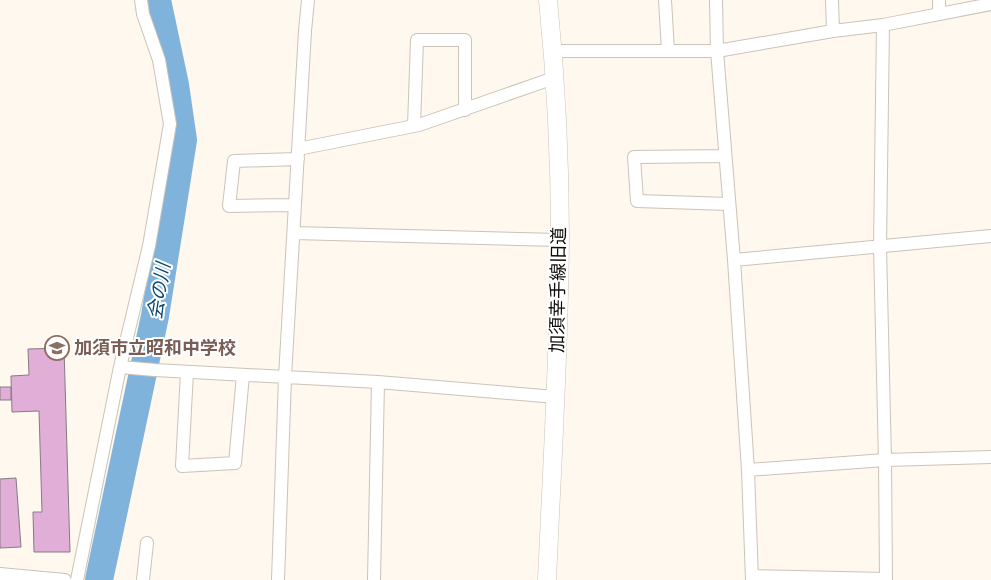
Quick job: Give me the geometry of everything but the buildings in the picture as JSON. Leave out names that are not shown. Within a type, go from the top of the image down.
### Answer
[{"type":"street","points":[[77,580],[120,367],[149,246],[170,124],[159,60],[143,14],[141,0]]},
{"type":"street","points":[[278,580],[286,377],[308,0]]},
{"type":"street","name":"加須幸手線旧道","points":[[546,580],[556,396],[560,240],[553,51],[548,0]]},
{"type":"street","points":[[665,0],[668,51]]},
{"type":"street","points":[[716,0],[717,51],[730,204],[748,470],[752,578],[886,580],[880,247],[883,25]]},
{"type":"street","points":[[832,0],[833,31]]},
{"type":"street","points":[[939,0],[939,13]]},
{"type":"street","points":[[553,51],[717,51],[833,31],[883,25],[991,4]]},
{"type":"street","points":[[414,126],[417,40],[465,40],[465,110]]},
{"type":"street","points":[[295,205],[229,206],[234,161],[298,154],[414,126],[554,78]]},
{"type":"street","points":[[726,156],[634,156],[637,201],[730,204]]},
{"type":"street","points":[[294,233],[560,240]]},
{"type":"street","points":[[734,260],[991,236]]},
{"type":"street","points":[[120,367],[378,382],[556,396]]},
{"type":"street","points":[[187,372],[182,466],[235,463],[243,375]]},
{"type":"street","points":[[374,580],[378,382]]},
{"type":"street","points":[[748,470],[885,460],[991,457]]},
{"type":"street","points":[[143,580],[147,543]]},
{"type":"street","points":[[0,574],[65,580]]},
{"type":"waterway","name":"会の川","points":[[99,580],[155,316],[183,140],[175,85],[157,0]]},
{"type":"place","name":"加須市立昭和中学校","points":[[57,348]]}]
